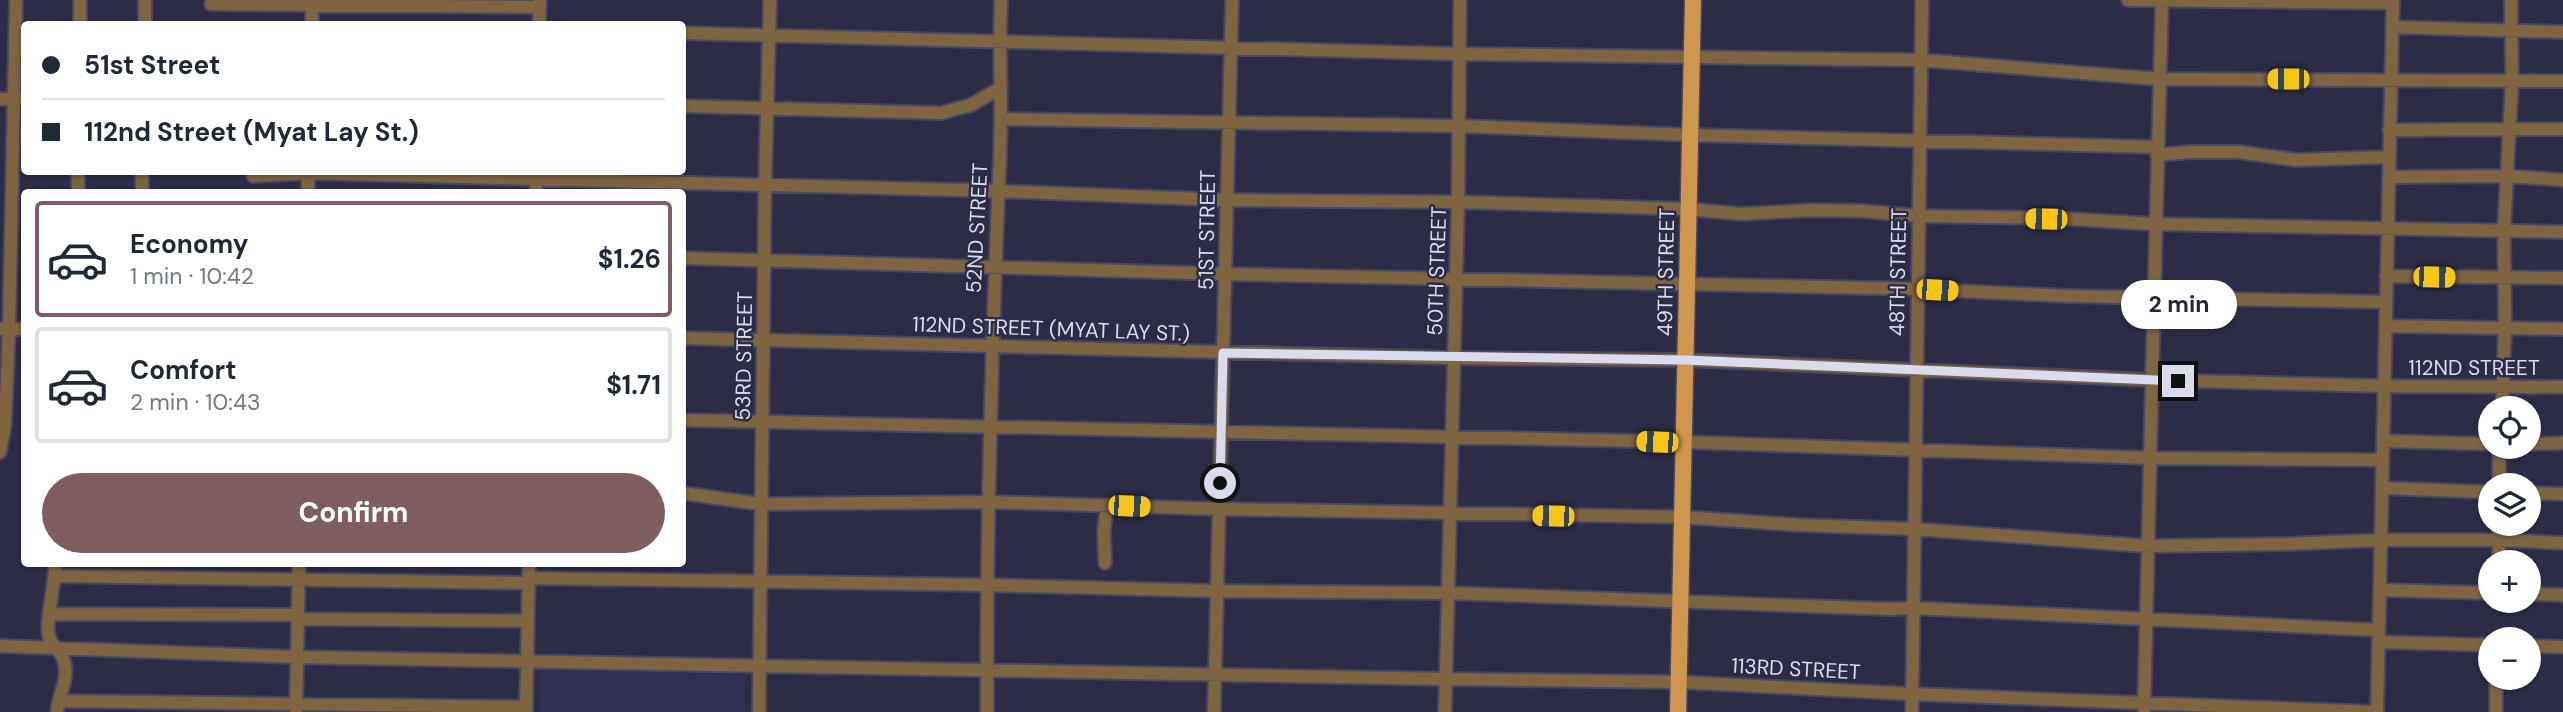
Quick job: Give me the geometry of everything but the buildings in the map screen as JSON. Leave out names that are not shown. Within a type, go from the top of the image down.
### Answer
[{"type":"main road","name":"49TH STREET","points":[[1678,712],[1693,0]]},
{"type":"street","points":[[0,452],[5,424],[5,329],[16,0]]},
{"type":"street","points":[[80,0],[80,21]]},
{"type":"street","points":[[145,0],[145,21]]},
{"type":"street","name":"53RD STREET","points":[[759,712],[765,184],[770,0]]},
{"type":"street","name":"52ND STREET","points":[[988,712],[988,502],[991,345],[1001,119],[1001,0]]},
{"type":"street","name":"51ST STREET","points":[[1214,712],[1232,0]]},
{"type":"street","name":"50TH STREET","points":[[1445,712],[1458,202],[1460,0]]},
{"type":"street","name":"48TH STREET","points":[[1912,712],[1922,0]]},
{"type":"street","points":[[2129,0],[2393,2],[2385,440],[2376,712]]},
{"type":"street","points":[[2503,396],[2504,230],[2512,81],[2511,0]]},
{"type":"street","points":[[2144,707],[2154,224],[2162,1]]},
{"type":"street","points":[[312,3],[312,21]]},
{"type":"street","points":[[211,4],[540,4]]},
{"type":"street","points":[[2392,27],[2563,32]]},
{"type":"street","points":[[686,33],[1460,54],[1920,61],[2158,79],[2563,81]]},
{"type":"street","points":[[686,106],[940,113],[971,105],[1000,88]]},
{"type":"street","points":[[1001,119],[1459,125],[2239,152],[2296,160],[2389,157]]},
{"type":"street","points":[[2389,130],[2563,129]]},
{"type":"street","points":[[253,176],[267,175]]},
{"type":"street","points":[[384,175],[536,181],[765,184],[1226,200],[1458,202],[1688,209],[1741,214],[1838,211],[2154,224],[2563,232]]},
{"type":"street","points":[[2389,177],[2508,176],[2563,180]]},
{"type":"street","points":[[686,258],[1455,280],[1917,289],[2043,296],[2386,302]]},
{"type":"street","points":[[2386,276],[2563,278]]},
{"type":"street","points":[[2386,326],[2563,329]]},
{"type":"street","name":"112ND STREET (MYAT LAY ST.)","points":[[686,338],[1223,353],[1685,360],[2152,380],[2385,386]]},
{"type":"street","name":"112ND STREET","points":[[2385,386],[2563,387]]},
{"type":"street","points":[[686,420],[1683,442],[2151,458],[2383,460]]},
{"type":"street","points":[[2385,440],[2478,444]]},
{"type":"street","points":[[2541,444],[2563,443]]},
{"type":"street","points":[[2382,488],[2478,492]]},
{"type":"street","points":[[2541,493],[2563,494]]},
{"type":"street","points":[[686,494],[761,504],[988,502],[1682,517],[1798,526],[1914,529],[2147,546],[2381,540],[2563,543]]},
{"type":"street","points":[[1105,563],[1104,530],[1107,505]]},
{"type":"street","points":[[2499,536],[2499,550]]},
{"type":"street","points":[[296,708],[299,567]]},
{"type":"street","points":[[529,567],[529,578],[528,621],[527,662],[526,710],[59,706],[65,668],[63,658],[48,636],[55,570],[299,579],[529,583],[529,578]]},
{"type":"street","points":[[529,578],[1447,593],[1913,608],[2146,618],[2478,644]]},
{"type":"street","points":[[2380,590],[2478,593]]},
{"type":"street","points":[[2541,594],[2563,595]]},
{"type":"street","points":[[50,614],[298,615]]},
{"type":"street","points":[[298,615],[298,620],[528,621]]},
{"type":"street","name":"113RD STREET","points":[[2,646],[527,662],[1680,682],[2144,707],[2376,712]]},
{"type":"street","points":[[2541,646],[2563,647]]},
{"type":"street","points":[[2496,690],[2496,712]]},
{"type":"shaded area","points":[[541,670],[746,675],[745,712],[540,712]]},
{"type":"route","points":[[1220,483],[1223,353],[1685,360],[2178,381]]}]
